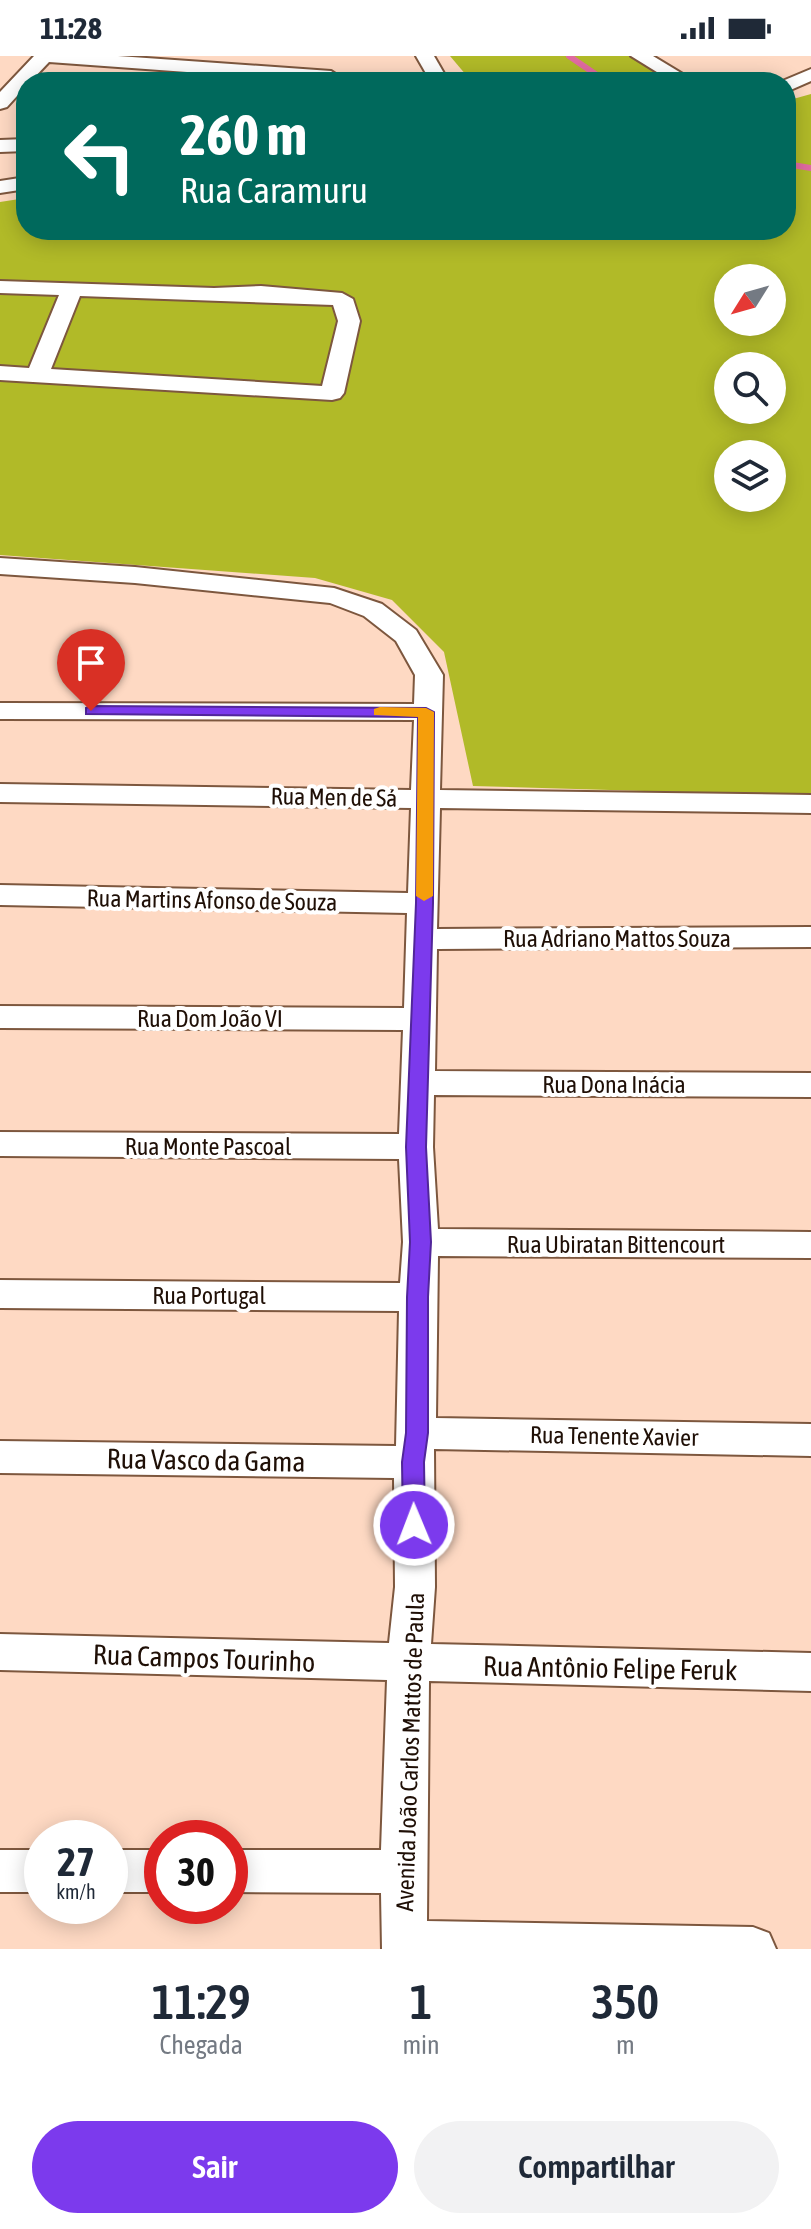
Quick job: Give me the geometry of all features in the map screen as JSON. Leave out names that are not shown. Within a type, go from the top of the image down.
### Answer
[{"type":"street","points":[[30,72],[44,56],[130,59],[251,72]]},
{"type":"street","points":[[640,56],[669,72]]},
{"type":"street","points":[[0,106],[16,88]]},
{"type":"street","points":[[239,293],[325,284]]},
{"type":"street","points":[[0,287],[342,299],[349,321],[332,393],[0,374]]},
{"type":"street","points":[[38,374],[72,290]]},
{"type":"street","name":"Avenida João Carlos Mattos de Paula","points":[[0,566],[150,576],[334,596],[373,610],[407,636],[429,675],[416,1147],[421,1242],[417,1297],[415,1587],[408,1664],[403,1872],[405,1946]]},
{"type":"street","points":[[0,711],[426,712]]},
{"type":"street","name":"Rua Men de Sá","points":[[0,793],[811,804]]},
{"type":"street","name":"Rua Martins Afonso de Souza","points":[[0,895],[424,903]]},
{"type":"street","name":"Rua Adriano Mattos Souza","points":[[423,939],[811,937]]},
{"type":"street","name":"Rua Dom João VI","points":[[0,1017],[419,1019]]},
{"type":"street","name":"Rua Dona Inácia","points":[[418,1083],[811,1085]]},
{"type":"street","name":"Rua Monte Pascoal","points":[[0,1144],[416,1147]]},
{"type":"street","name":"Rua Ubiratan Bittencourt","points":[[421,1242],[811,1245]]},
{"type":"street","name":"Rua Portugal","points":[[0,1294],[417,1297]]},
{"type":"street","name":"Rua Tenente Xavier","points":[[415,1448],[811,1440]]},
{"type":"street","name":"Rua Vasco da Gama","points":[[0,1457],[415,1448]]},
{"type":"street","name":"Rua Campos Tourinho","points":[[0,1652],[408,1664]]},
{"type":"street","name":"Rua Antônio Felipe Feruk","points":[[408,1664],[811,1672]]},
{"type":"street","points":[[0,1871],[24,1871]]},
{"type":"street","points":[[248,1871],[403,1872]]},
{"type":"street","points":[[405,1946],[753,1949]]},
{"type":"shaded area","points":[[450,56],[634,56],[665,72],[464,72]]},
{"type":"shaded area","points":[[811,94],[811,796],[473,786],[444,652],[392,600],[315,578],[0,555],[0,202],[16,200],[16,240],[796,240],[796,98]]},
{"type":"waterway","points":[[569,56],[592,72]]},
{"type":"waterway","points":[[796,166],[811,168]]},
{"type":"slow traffic","points":[[380,712],[426,712],[424,896]]},
{"type":"route","points":[[91,711],[426,712],[416,1147],[421,1242],[417,1297],[414,1525]]}]
